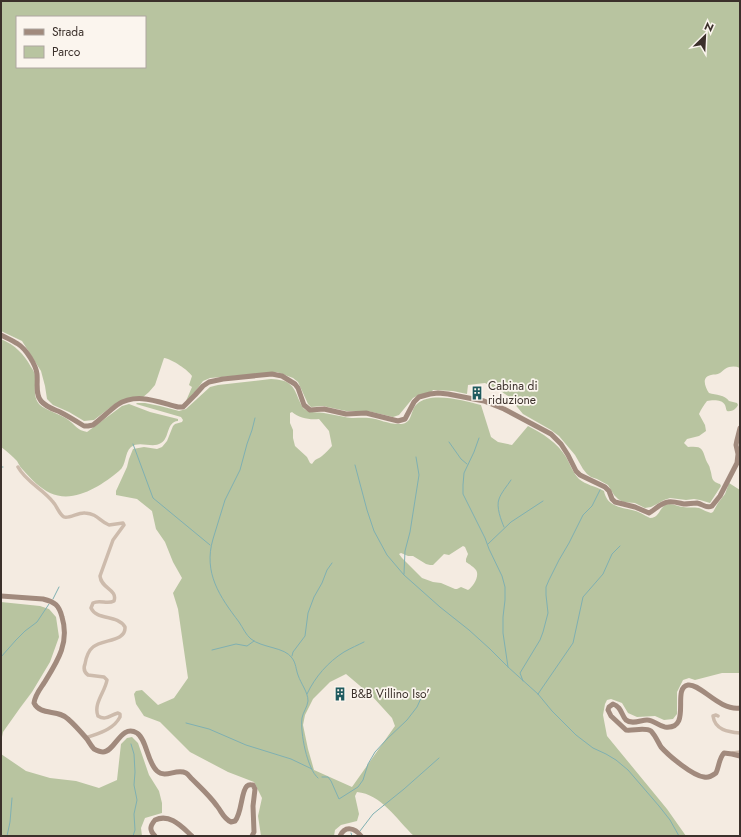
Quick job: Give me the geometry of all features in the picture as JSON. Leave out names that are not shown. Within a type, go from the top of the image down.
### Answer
[{"type":"street","points":[[1,335],[22,347],[31,360],[36,369],[38,394],[42,402],[84,426],[93,425],[118,405],[133,398],[142,398],[178,408],[189,402],[203,386],[209,382],[270,374],[282,376],[295,384],[304,405],[310,410],[324,409],[346,414],[366,413],[395,421],[405,419],[414,402],[420,397],[438,393],[448,394],[494,404],[551,434],[561,444],[576,471],[582,476],[605,487],[616,502],[635,507],[648,514],[662,504],[670,502],[685,504],[696,503],[710,508],[720,496],[737,463],[738,454],[736,445],[740,428]]},
{"type":"street","points":[[18,467],[29,481],[52,501],[62,516],[68,517],[80,512],[96,516],[109,525],[123,523],[124,525],[113,540],[100,576],[103,584],[114,594],[114,601],[111,603],[96,601],[93,603],[91,608],[95,613],[120,622],[125,627],[124,632],[119,637],[94,646],[90,649],[84,668],[84,671],[88,675],[104,677],[107,680],[96,711],[98,716],[103,719],[118,713],[120,714],[120,717],[112,727],[106,731],[86,738]]},
{"type":"street","points":[[1,596],[43,599],[54,603],[59,608],[64,628],[64,643],[58,660],[36,695],[34,703],[38,708],[64,715],[95,749],[103,752],[110,749],[120,736],[132,732],[136,733],[143,741],[152,764],[158,772],[164,774],[180,772],[186,773],[207,794],[224,817],[231,822],[235,821],[238,816],[246,787],[253,785],[255,789],[253,806],[254,832],[252,836]]},
{"type":"street","points":[[740,708],[724,706],[696,687],[690,685],[686,686],[682,690],[680,696],[681,714],[677,723],[672,726],[662,726],[650,720],[629,722],[624,718],[621,710],[616,705],[612,704],[608,708],[609,714],[624,729],[650,731],[671,758],[699,776],[707,778],[714,775],[723,754],[725,753],[740,756]]},
{"type":"street","points":[[718,716],[713,716],[716,725],[728,732],[740,733]]},
{"type":"street","points":[[732,754],[740,752]]},
{"type":"street","points":[[155,836],[151,832],[150,827],[155,820],[163,818],[173,820],[192,836]]},
{"type":"street","points":[[340,836],[344,830],[350,829],[356,831],[361,836]]},
{"type":"green space","points":[[1,1],[740,1],[740,368],[732,367],[724,369],[719,374],[708,376],[705,380],[706,388],[709,393],[723,396],[729,401],[737,403],[738,405],[734,410],[727,411],[724,403],[722,402],[714,400],[707,401],[699,414],[705,425],[706,431],[699,436],[687,439],[684,443],[688,447],[696,447],[702,450],[710,467],[713,480],[721,486],[710,503],[694,499],[686,500],[670,498],[651,507],[645,508],[635,503],[623,502],[614,495],[608,485],[587,474],[575,455],[559,436],[523,414],[508,396],[485,383],[468,385],[467,394],[453,391],[433,390],[430,394],[419,395],[413,398],[399,415],[393,417],[368,411],[346,411],[323,406],[311,407],[308,404],[298,382],[293,378],[277,372],[210,378],[203,381],[192,396],[186,401],[192,387],[189,385],[192,376],[180,365],[164,358],[155,385],[142,398],[116,403],[94,420],[84,421],[53,405],[47,399],[41,371],[22,341],[1,331]]},
{"type":"green space","points":[[1,339],[19,350],[33,370],[35,375],[35,395],[40,405],[45,409],[64,417],[80,430],[87,432],[122,406],[129,404],[150,412],[178,419],[178,421],[172,424],[166,438],[161,443],[157,445],[138,444],[131,447],[127,452],[122,468],[112,477],[96,487],[78,495],[59,496],[50,493],[33,480],[22,469],[17,461],[1,447]]},
{"type":"green space","points":[[271,379],[282,380],[290,384],[295,390],[303,407],[308,411],[327,413],[348,418],[373,419],[394,424],[403,424],[407,422],[417,404],[423,400],[431,398],[448,398],[481,405],[491,437],[498,442],[512,445],[528,426],[544,435],[558,447],[566,457],[579,479],[604,491],[608,500],[614,505],[636,511],[650,518],[656,516],[664,506],[670,504],[681,507],[699,508],[711,513],[725,494],[729,483],[740,490],[740,673],[722,673],[695,680],[689,678],[683,680],[677,692],[677,714],[673,719],[664,720],[655,716],[637,717],[628,713],[622,703],[611,699],[607,700],[605,704],[603,715],[607,736],[667,809],[686,836],[414,836],[374,797],[357,792],[355,796],[359,814],[357,821],[341,825],[335,830],[334,836],[261,836],[258,816],[262,798],[254,782],[228,772],[190,752],[160,722],[144,716],[136,704],[134,694],[136,691],[142,690],[158,705],[174,698],[188,678],[178,609],[173,593],[182,578],[173,562],[165,542],[156,529],[152,511],[137,499],[116,495],[116,491],[133,449],[144,447],[157,449],[162,447],[167,441],[173,426],[182,422],[183,420],[181,417],[136,404],[145,403],[179,411],[186,409],[210,387]],"holes":[[[292,412],[304,418],[319,419],[329,431],[332,446],[312,464],[295,446],[293,430],[290,423],[290,413]],[[463,546],[465,547],[468,554],[466,562],[477,572],[475,581],[468,590],[461,587],[455,589],[441,583],[422,578],[399,554],[401,553],[408,556],[413,556],[430,565],[433,565],[444,554],[449,555]],[[346,674],[372,696],[392,718],[395,726],[352,787],[314,770],[308,749],[303,725],[305,715],[313,699],[330,682]]]},
{"type":"green space","points":[[1,602],[40,606],[49,609],[56,617],[59,637],[50,662],[32,692],[3,732],[1,742]]},
{"type":"green space","points":[[132,737],[138,743],[149,775],[159,791],[162,803],[162,813],[145,818],[141,828],[142,836],[1,836],[1,754],[26,771],[50,778],[76,781],[99,788],[117,780],[121,744],[127,738]]},
{"type":"waterway","points":[[255,418],[240,470],[225,500],[210,551],[210,563],[215,584],[220,594],[249,637],[256,642],[289,654],[293,660],[308,698],[302,724],[303,741],[311,767],[318,778]]},
{"type":"waterway","points":[[479,438],[464,473],[463,494],[485,538],[502,576],[505,587],[503,633],[508,667]]},
{"type":"waterway","points":[[449,442],[461,459],[467,464]]},
{"type":"waterway","points":[[133,444],[153,498],[210,545]]},
{"type":"waterway","points":[[404,574],[405,551],[410,532],[419,475],[416,457]]},
{"type":"waterway","points":[[355,465],[374,531],[387,555],[404,575],[490,649],[538,694],[552,711],[576,735],[593,748],[616,760],[628,770],[670,820],[679,836]]},
{"type":"waterway","points":[[504,527],[499,513],[498,502],[501,494],[511,480]]},
{"type":"waterway","points":[[523,681],[520,673],[540,640],[548,613],[546,587],[583,515],[592,506],[600,490]]},
{"type":"waterway","points":[[488,544],[511,522],[543,501]]},
{"type":"waterway","points":[[538,694],[573,643],[583,597],[603,574],[612,554],[620,546]]},
{"type":"waterway","points":[[292,656],[293,652],[305,636],[308,613],[314,597],[332,563]]},
{"type":"waterway","points":[[53,599],[59,587]]},
{"type":"waterway","points":[[1,657],[25,631],[37,622],[49,604]]},
{"type":"waterway","points":[[212,650],[236,644],[247,646],[254,641]]},
{"type":"waterway","points":[[307,694],[327,665],[344,652],[364,642]]},
{"type":"waterway","points":[[322,777],[328,777],[339,799],[358,787],[363,780],[368,764],[375,752],[407,720],[417,707],[422,696]]},
{"type":"waterway","points":[[186,723],[209,729],[246,745],[291,759],[312,769]]},
{"type":"waterway","points":[[131,744],[134,754],[134,785],[137,800],[134,814],[135,830],[133,836]]},
{"type":"waterway","points":[[360,831],[373,814],[439,758]]},
{"type":"waterway","points":[[7,836],[12,798]]},
{"type":"place","name":"Cabina di riduzione","points":[[477,393]]},
{"type":"place","name":"B&B Villino Iso'","points":[[340,694]]}]
